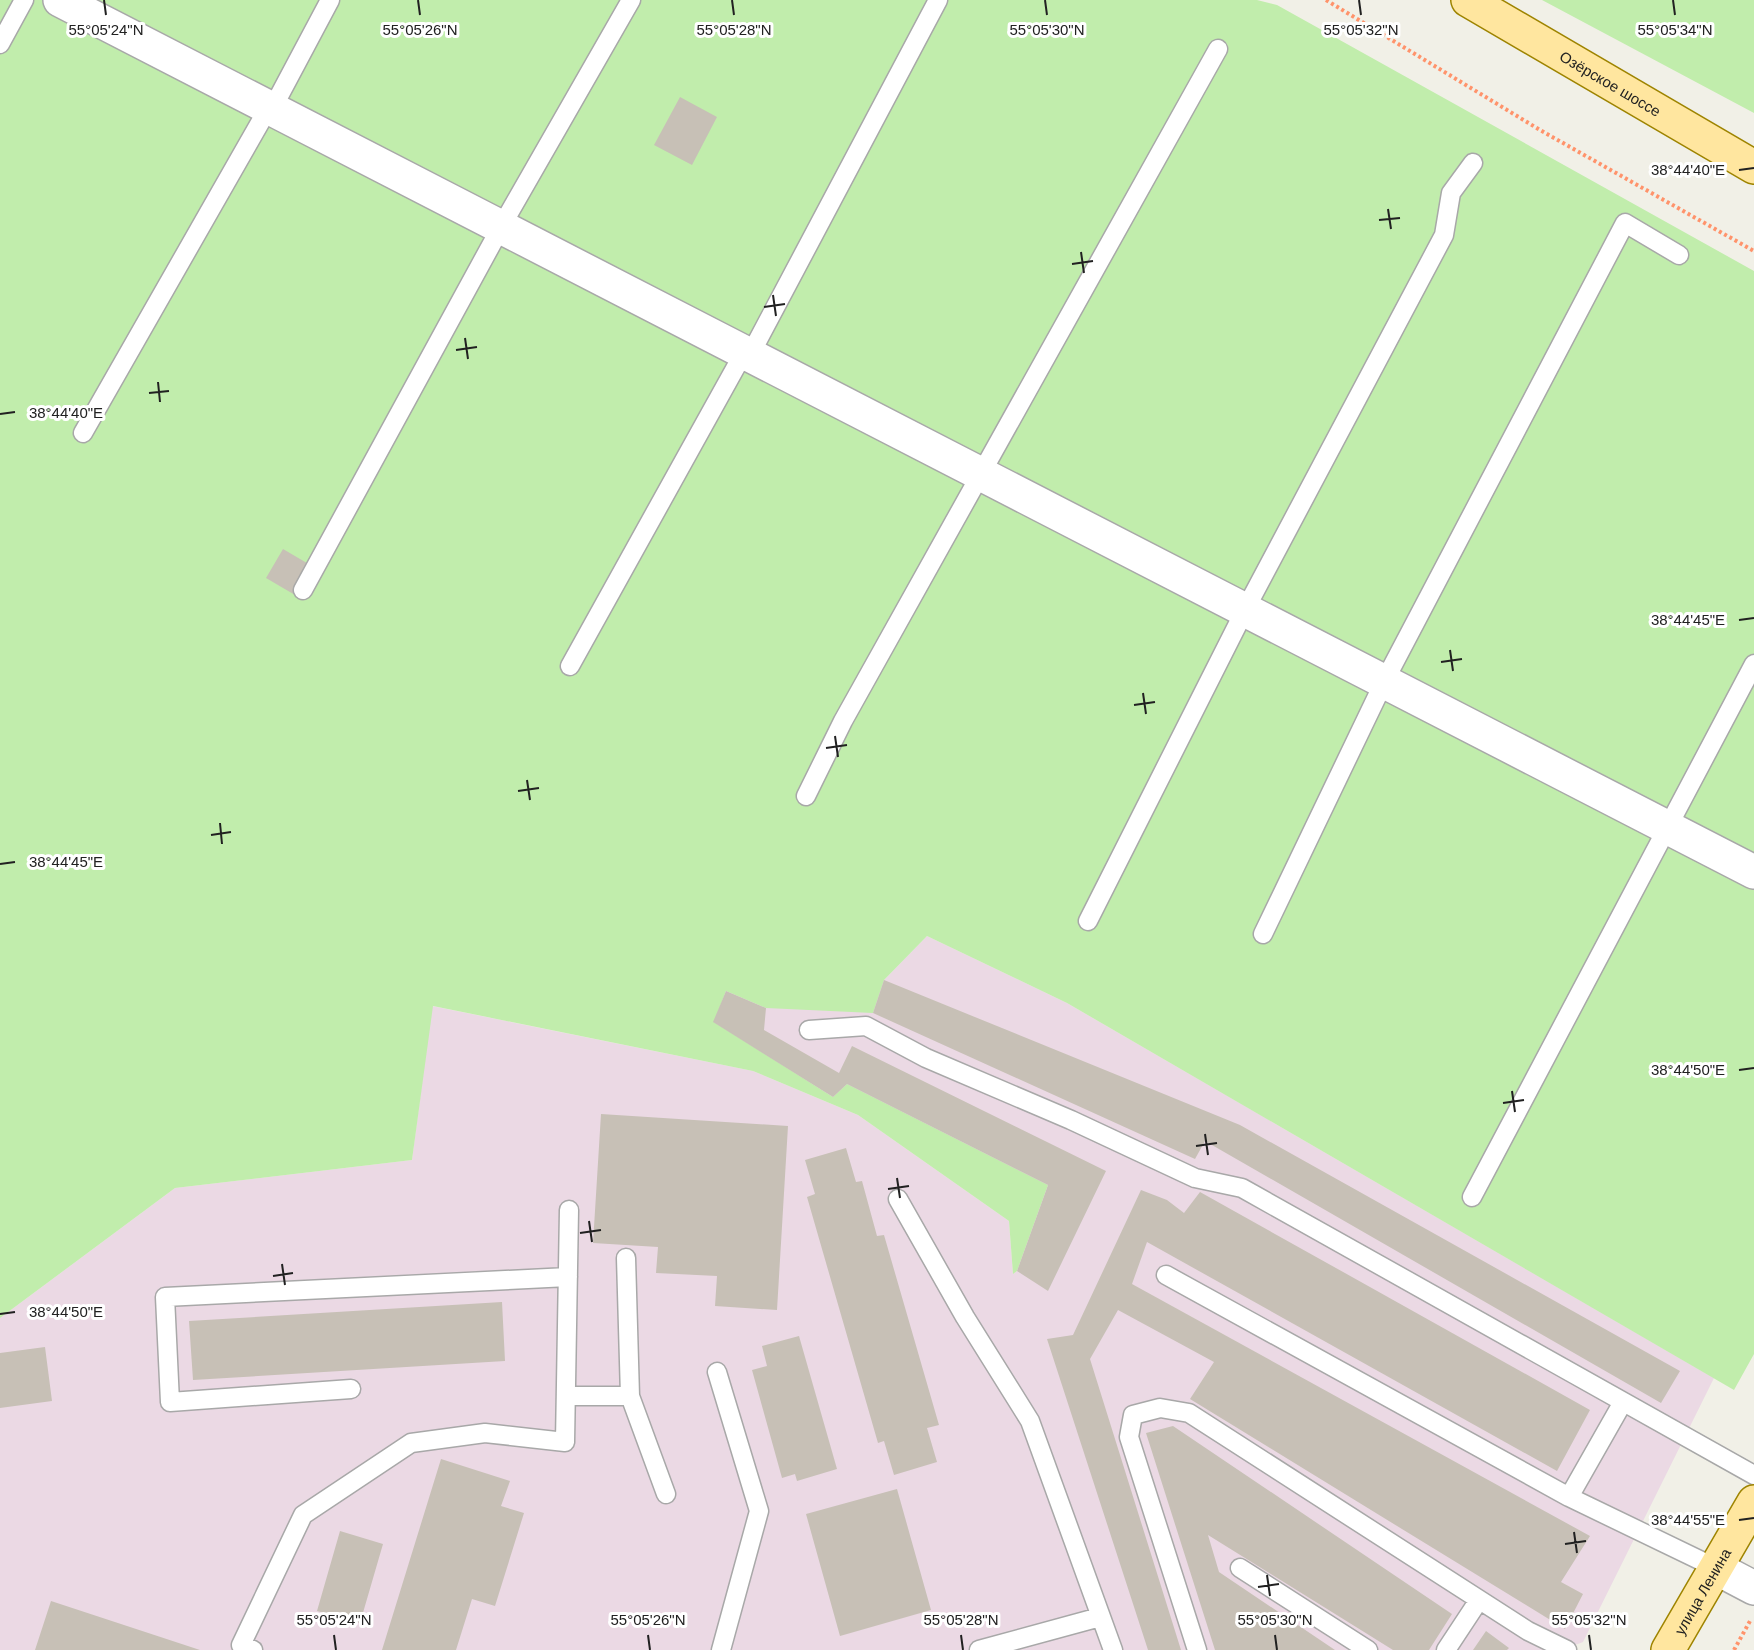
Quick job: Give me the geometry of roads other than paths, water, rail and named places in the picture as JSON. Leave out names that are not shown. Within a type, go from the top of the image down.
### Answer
[{"type":"main road","name":"Озёрское шоссе","points":[[1468,0],[1754,167]]},
{"type":"main road","name":"улица Ленина","points":[[1668,1650],[1754,1502]]},
{"type":"street","points":[[60,0],[1754,872]]},
{"type":"street","points":[[1716,1568],[1754,1588]]},
{"type":"lane","points":[[0,44],[24,0]]},
{"type":"lane","points":[[84,433],[269,108],[279,96],[330,0]]},
{"type":"lane","points":[[303,590],[501,227],[631,0]]},
{"type":"lane","points":[[570,666],[737,365],[750,355],[938,0]]},
{"type":"lane","points":[[806,796],[843,721],[1218,49]]},
{"type":"lane","points":[[1088,921],[1245,610],[1444,235],[1451,193],[1473,163]]},
{"type":"lane","points":[[1263,934],[1384,682],[1625,223],[1679,255]]},
{"type":"lane","points":[[1472,1197],[1754,664]]},
{"type":"lane","points":[[809,1030],[866,1026],[926,1058],[1071,1120],[1195,1178],[1242,1188],[1754,1475]]},
{"type":"lane","points":[[898,1199],[965,1317],[1030,1421],[1113,1650]]},
{"type":"lane","points":[[253,1650],[241,1645],[303,1515],[411,1443],[485,1434],[565,1442],[569,1210]]},
{"type":"lane","points":[[626,1258],[630,1396],[666,1494]]},
{"type":"lane","points":[[1166,1275],[1569,1497],[1716,1568]]},
{"type":"lane","points":[[351,1389],[170,1402],[165,1297],[568,1277]]},
{"type":"lane","points":[[717,1372],[759,1511],[721,1650]]},
{"type":"lane","points":[[566,1396],[630,1396]]},
{"type":"lane","points":[[1569,1497],[1623,1402]]},
{"type":"lane","points":[[1197,1650],[1129,1437],[1133,1415],[1160,1408],[1189,1413],[1528,1631],[1567,1650]]},
{"type":"lane","points":[[1240,1568],[1368,1650]]},
{"type":"lane","points":[[1446,1650],[1479,1600]]},
{"type":"lane","points":[[979,1650],[1101,1617]]}]
